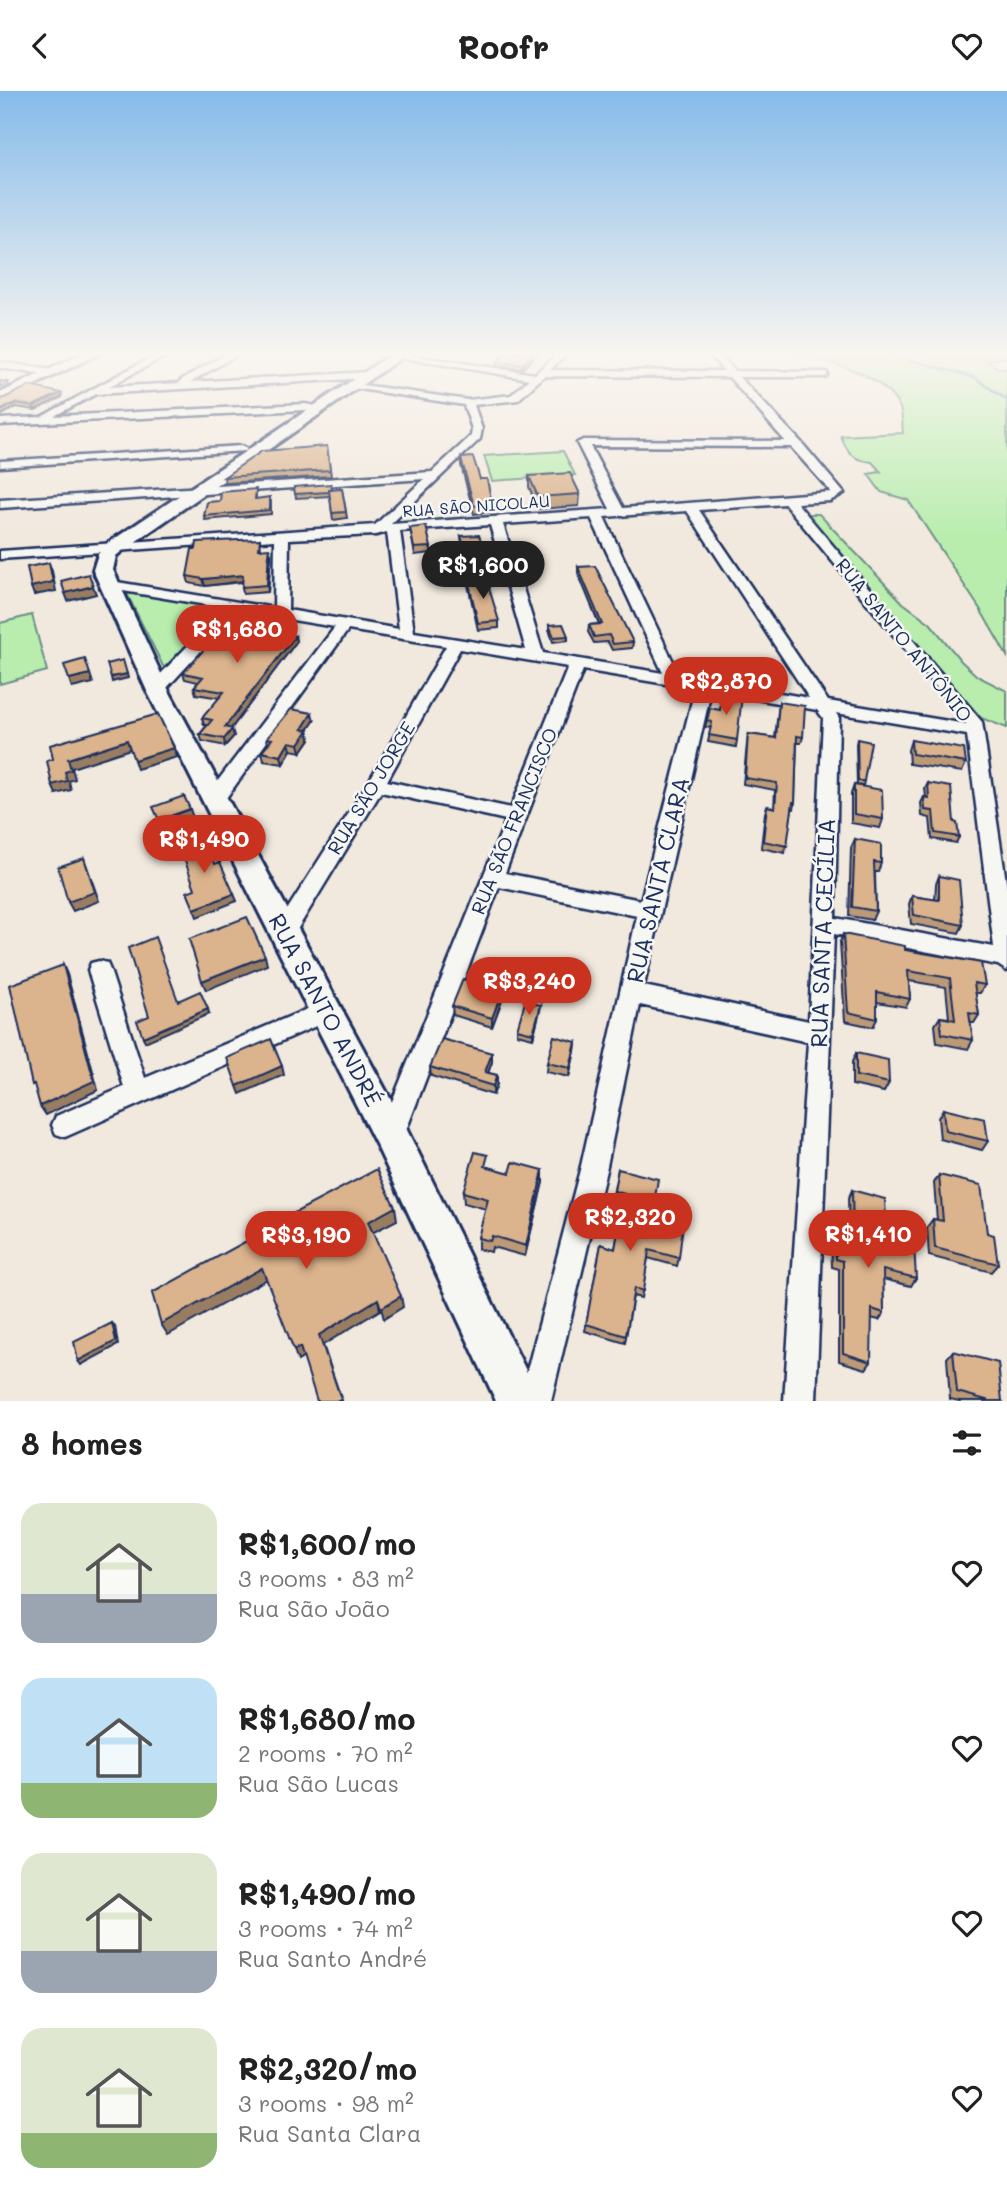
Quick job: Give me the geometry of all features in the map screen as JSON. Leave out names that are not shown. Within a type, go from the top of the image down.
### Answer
[{"type":"street","points":[[38,420],[50,414]]},
{"type":"street","points":[[0,422],[171,414]]},
{"type":"street","points":[[105,548],[177,492],[300,414]]},
{"type":"street","points":[[105,548],[197,491],[302,414]]},
{"type":"street","points":[[376,531],[476,437],[477,429],[472,414]]},
{"type":"street","points":[[769,414],[797,444]]},
{"type":"street","points":[[619,513],[583,443],[797,444]]},
{"type":"street","name":"RUA SÃO NICOLAU","points":[[0,555],[393,530],[789,500],[838,493],[797,444]]},
{"type":"street","points":[[0,464],[241,449]]},
{"type":"street","points":[[0,504],[435,475]]},
{"type":"street","name":"RUA SANTO ANTÔNIO","points":[[789,500],[974,722],[1007,960]]},
{"type":"street","name":"RUA SANTA CECÍLIA","points":[[691,507],[831,718],[820,1034],[800,1401]]},
{"type":"street","points":[[596,514],[674,680]]},
{"type":"street","points":[[496,522],[536,657]]},
{"type":"street","points":[[393,530],[407,635]]},
{"type":"street","points":[[281,614],[282,538]]},
{"type":"street","name":"RUA SANTO ANDRÉ","points":[[105,548],[103,570],[158,687],[214,800],[391,1136],[519,1401]]},
{"type":"street","points":[[111,586],[975,731]]},
{"type":"street","points":[[158,687],[234,606]]},
{"type":"street","points":[[214,800],[344,625]]},
{"type":"street","name":"RUA SÃO JORGE","points":[[284,932],[376,785],[456,643]]},
{"type":"street","name":"RUA SÃO FRANCISCO","points":[[391,1136],[577,664]]},
{"type":"street","name":"RUA SANTA CLARA","points":[[535,1401],[594,1166],[649,910],[704,685]]},
{"type":"street","points":[[376,785],[516,816]]},
{"type":"street","points":[[492,878],[649,910]]},
{"type":"street","points":[[824,924],[1007,960]]},
{"type":"street","points":[[99,970],[138,1093]]},
{"type":"street","points":[[631,993],[820,1034]]},
{"type":"street","points":[[65,1125],[326,1011]]},
{"type":"green space","points":[[1007,414],[1007,656],[980,609],[908,500],[881,492],[868,474],[881,472],[872,462],[852,455],[843,442],[841,436],[903,433],[902,415]]},
{"type":"green space","points":[[563,451],[575,475],[492,481],[484,456]]},
{"type":"green space","points":[[807,514],[819,514],[903,603],[930,623],[977,676],[1007,691],[1007,728],[981,718]]},
{"type":"green space","points":[[126,592],[225,609],[166,672]]},
{"type":"green space","points":[[32,615],[47,671],[0,684],[0,623]]},
{"type":"building","points":[[327,446],[330,470],[224,477],[262,451]]},
{"type":"building","points":[[473,457],[480,479],[487,479],[492,504],[474,506],[461,458]]},
{"type":"building","points":[[570,473],[580,494],[538,497],[529,476]]},
{"type":"building","points":[[331,484],[332,490],[329,492],[295,494],[294,487]]},
{"type":"building","points":[[256,489],[255,499],[270,497],[270,510],[204,516],[207,502],[220,501],[221,492]]},
{"type":"building","points":[[342,489],[346,512],[332,513],[329,490]]},
{"type":"building","points":[[426,526],[431,547],[414,548],[410,528]]},
{"type":"building","points":[[479,535],[488,561],[475,563],[471,551],[466,551],[461,536]]},
{"type":"building","points":[[260,539],[259,549],[269,548],[267,585],[242,587],[243,575],[203,579],[187,576],[192,549],[196,549],[197,542]]},
{"type":"building","points":[[49,563],[53,582],[31,587],[27,567]]},
{"type":"building","points":[[595,566],[633,642],[613,644],[609,635],[594,637],[589,625],[602,624],[578,567]]},
{"type":"building","points":[[89,574],[93,586],[65,593],[61,581]]},
{"type":"building","points":[[486,578],[499,621],[478,623],[468,579]]},
{"type":"building","points":[[238,611],[282,617],[270,633],[295,636],[225,727],[232,729],[224,739],[200,734],[212,720],[202,718],[224,692],[194,687],[203,677],[183,673]]},
{"type":"building","points":[[563,624],[568,636],[554,637],[549,625]]},
{"type":"building","points":[[85,659],[90,674],[69,679],[64,665]]},
{"type":"building","points":[[123,660],[127,674],[111,677],[107,664]]},
{"type":"building","points":[[722,692],[742,695],[737,740],[709,735],[712,722],[707,721],[710,708],[720,710]]},
{"type":"building","points":[[779,702],[805,706],[803,737],[797,736],[795,802],[787,846],[763,841],[767,806],[775,808],[777,783],[745,778],[748,734],[776,738]]},
{"type":"building","points":[[291,709],[312,713],[302,729],[308,730],[299,744],[289,742],[281,756],[262,752],[272,739],[267,738]]},
{"type":"building","points":[[158,714],[174,748],[134,760],[127,740],[68,759],[71,770],[65,772],[67,781],[52,785],[47,761],[53,759],[50,745]]},
{"type":"building","points":[[857,739],[871,742],[864,781],[858,781]]},
{"type":"building","points":[[911,740],[964,749],[966,763],[912,754]]},
{"type":"building","points":[[928,783],[951,787],[954,822],[957,823],[959,837],[935,833],[933,811],[925,810],[924,797],[929,798]]},
{"type":"building","points":[[854,785],[882,790],[883,819],[854,814]]},
{"type":"building","points":[[184,796],[190,809],[159,820],[153,807]]},
{"type":"building","points":[[191,836],[196,850],[208,846],[215,864],[220,862],[234,894],[194,909],[187,892],[195,889],[178,841]]},
{"type":"building","points":[[855,839],[881,844],[881,863],[874,862],[876,911],[852,907]]},
{"type":"building","points":[[84,858],[95,892],[68,902],[58,867]]},
{"type":"building","points":[[939,876],[959,880],[963,925],[914,915],[912,896],[939,900]]},
{"type":"building","points":[[247,917],[265,956],[202,981],[189,939]]},
{"type":"building","points":[[843,934],[905,946],[905,950],[981,963],[985,985],[974,983],[979,1015],[969,1013],[973,1040],[942,1034],[940,1017],[955,1020],[950,978],[908,971],[910,999],[877,992],[877,1019],[848,1012]]},
{"type":"building","points":[[155,937],[178,1001],[200,991],[208,1009],[143,1037],[137,1021],[149,1016],[128,948]]},
{"type":"building","points":[[63,965],[94,1081],[40,1106],[34,1084],[32,1085],[10,985]]},
{"type":"building","points":[[463,979],[502,991],[492,1018],[452,1006]]},
{"type":"building","points":[[525,1002],[541,1005],[533,1033],[517,1029]]},
{"type":"building","points":[[554,1036],[576,1042],[570,1068],[547,1063]]},
{"type":"building","points":[[271,1039],[282,1066],[237,1086],[227,1058]]},
{"type":"building","points":[[442,1039],[492,1053],[485,1072],[497,1075],[493,1086],[430,1067]]},
{"type":"building","points":[[856,1053],[888,1060],[889,1083],[856,1076]]},
{"type":"building","points":[[943,1109],[985,1119],[988,1141],[945,1131]]},
{"type":"building","points":[[475,1152],[488,1155],[485,1166],[510,1173],[513,1162],[543,1170],[526,1246],[492,1236],[490,1241],[478,1238],[488,1199],[463,1192]]},
{"type":"building","points":[[377,1169],[395,1207],[368,1222],[401,1296],[381,1308],[378,1299],[319,1335],[341,1399],[339,1401],[317,1401],[300,1347],[294,1350],[262,1268],[161,1324],[152,1293],[252,1238],[251,1236]]},
{"type":"building","points":[[618,1169],[658,1179],[652,1216],[683,1224],[679,1258],[649,1250],[643,1291],[634,1288],[626,1336],[586,1324],[601,1244],[615,1249],[625,1194],[614,1191]]},
{"type":"building","points":[[939,1175],[981,1185],[987,1233],[994,1235],[998,1264],[935,1248],[933,1219],[943,1221]]},
{"type":"building","points":[[852,1190],[885,1199],[887,1239],[914,1245],[916,1278],[883,1270],[884,1313],[872,1309],[871,1362],[843,1353],[843,1261],[836,1259],[835,1227],[853,1231]]},
{"type":"building","points":[[112,1323],[116,1341],[78,1361],[74,1342]]},
{"type":"building","points":[[953,1351],[998,1363],[1002,1401],[990,1401],[957,1392]]}]
